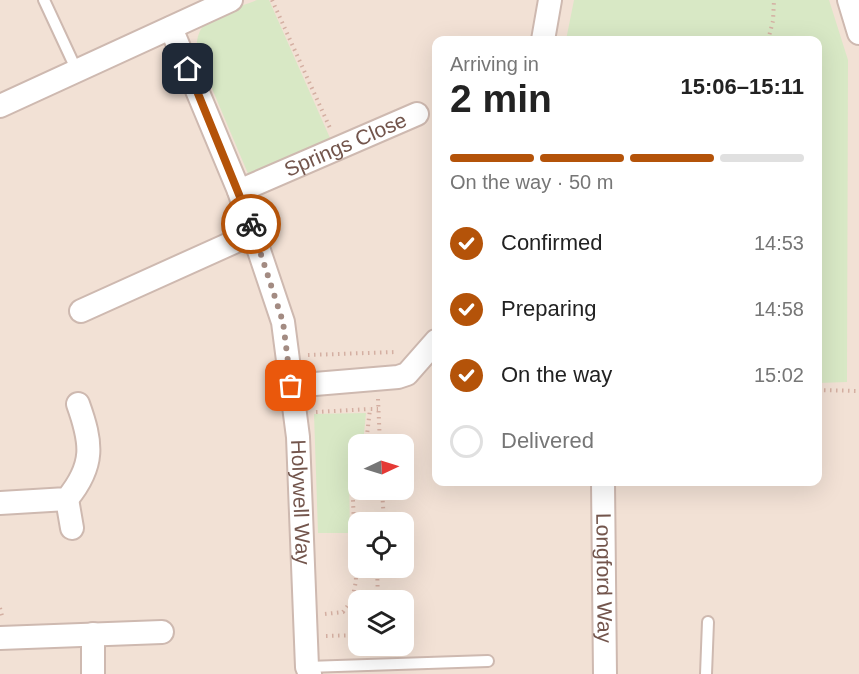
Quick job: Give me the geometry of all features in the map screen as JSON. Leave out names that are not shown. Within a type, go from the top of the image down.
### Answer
[{"type":"street","points":[[0,106],[231,0]]},
{"type":"street","points":[[544,36],[550,0]]},
{"type":"street","points":[[849,0],[859,33]]},
{"type":"street","name":"Holywell Way","points":[[171,28],[239,191],[283,322],[295,414],[301,489],[309,671]]},
{"type":"street","name":"Springs Close","points":[[239,191],[417,114]]},
{"type":"street","points":[[81,311],[254,233]]},
{"type":"street","points":[[291,386],[388,378],[407,374],[432,346]]},
{"type":"street","points":[[0,503],[67,499],[80,484],[87,468],[90,450],[89,434],[78,404]]},
{"type":"street","name":"Longford Way","points":[[603,486],[605,674]]},
{"type":"street","points":[[67,499],[72,528]]},
{"type":"street","points":[[0,638],[162,632]]},
{"type":"street","points":[[93,634],[93,674]]},
{"type":"lane","points":[[44,0],[77,70]]},
{"type":"lane","points":[[706,674],[708,622]]},
{"type":"lane","points":[[309,671],[488,661]]},
{"type":"path","points":[[272,0],[339,148]]},
{"type":"path","points":[[769,36],[773,21],[774,0]]},
{"type":"path","points":[[287,356],[396,352],[378,409],[379,434]]},
{"type":"path","points":[[822,390],[859,390]]},
{"type":"path","points":[[367,434],[370,409]]},
{"type":"path","points":[[295,414],[378,409]]},
{"type":"path","points":[[306,626],[343,612],[352,600],[356,582],[353,500]]},
{"type":"path","points":[[306,626],[348,633]]},
{"type":"shaded area","points":[[0,0],[859,0],[859,674],[0,674]]},
{"type":"green space","points":[[257,0],[269,0],[330,138],[249,176],[197,53],[197,40],[207,22],[215,16]]},
{"type":"green space","points":[[574,0],[829,0],[848,60],[847,382],[822,383],[822,36],[567,36]]},
{"type":"green space","points":[[366,413],[364,434],[348,434],[348,533],[318,533],[314,414]]},
{"type":"way so far","points":[[251,224],[283,322],[291,386]]},
{"type":"route","points":[[188,69],[251,224]]}]
